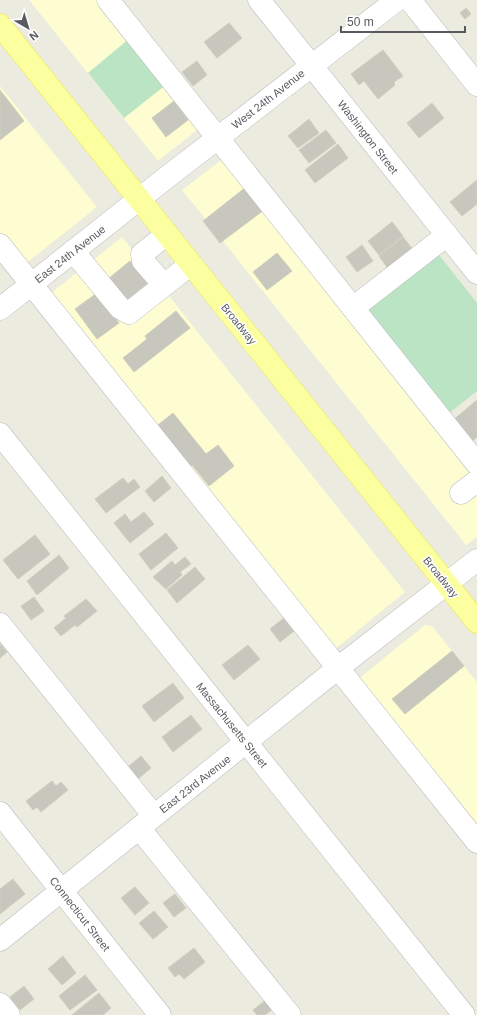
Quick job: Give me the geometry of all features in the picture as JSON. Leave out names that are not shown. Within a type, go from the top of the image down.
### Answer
[{"type":"main road","name":"Broadway","points":[[0,25],[477,622]]},
{"type":"street","points":[[108,0],[477,464]]},
{"type":"street","name":"Washington Street","points":[[259,0],[477,273]]},
{"type":"street","name":"West 24th Avenue","points":[[139,199],[397,0]]},
{"type":"street","points":[[410,0],[477,85]]},
{"type":"street","name":"East 24th Avenue","points":[[0,310],[139,199]]},
{"type":"street","points":[[164,285],[143,261],[142,254],[167,234]]},
{"type":"street","points":[[352,308],[447,236]]},
{"type":"street","points":[[0,245],[477,842]]},
{"type":"street","points":[[73,251],[120,308],[129,313],[191,264]]},
{"type":"street","name":"Massachusetts Street","points":[[0,434],[464,1015]]},
{"type":"street","name":"East 23rd Avenue","points":[[0,940],[338,668],[477,560]]},
{"type":"street","points":[[0,624],[290,1015]]},
{"type":"street","points":[[383,724],[411,733]]},
{"type":"street","name":"Connecticut Street","points":[[0,813],[160,1015]]},
{"type":"street","points":[[0,1004],[9,1015]]},
{"type":"shaded area","points":[[29,0],[99,0],[201,127],[158,161]]},
{"type":"shaded area","points":[[130,38],[167,84],[124,118],[88,73]]},
{"type":"shaded area","points":[[0,86],[97,207],[24,265],[0,235]]},
{"type":"shaded area","points":[[224,158],[477,474],[477,537],[466,545],[182,190]]},
{"type":"shaded area","points":[[122,237],[405,592],[334,650],[50,294]]},
{"type":"shaded area","points":[[439,255],[477,303],[477,391],[448,414],[367,311]]},
{"type":"shaded area","points":[[425,625],[432,626],[477,682],[477,828],[358,679]]},
{"type":"building","points":[[466,8],[471,14],[465,19],[460,13]]},
{"type":"building","points":[[229,23],[242,38],[217,58],[204,42]]},
{"type":"building","points":[[383,50],[403,76],[394,82],[395,85],[378,99],[364,81],[359,85],[351,74]]},
{"type":"building","points":[[197,61],[207,75],[193,86],[182,72]]},
{"type":"building","points":[[0,90],[24,121],[0,140]]},
{"type":"building","points":[[174,101],[188,120],[166,137],[152,118]]},
{"type":"building","points":[[432,103],[444,118],[419,138],[407,123]]},
{"type":"building","points":[[309,119],[319,133],[298,148],[288,136]]},
{"type":"building","points":[[326,130],[336,143],[309,163],[299,150]]},
{"type":"building","points":[[338,144],[348,158],[315,183],[305,170]]},
{"type":"building","points":[[477,180],[477,204],[462,216],[450,202]]},
{"type":"building","points":[[246,187],[264,210],[220,243],[203,221]]},
{"type":"building","points":[[392,222],[403,236],[379,255],[368,241]]},
{"type":"building","points":[[403,237],[414,251],[389,270],[379,256]]},
{"type":"building","points":[[362,245],[373,261],[357,272],[346,257]]},
{"type":"building","points":[[277,253],[292,271],[267,290],[253,272]]},
{"type":"building","points":[[130,261],[148,283],[121,305],[103,283]]},
{"type":"building","points":[[97,293],[119,323],[97,339],[75,309]]},
{"type":"building","points":[[176,311],[190,328],[134,372],[123,358],[147,339],[145,336]]},
{"type":"building","points":[[477,400],[477,437],[470,443],[452,421]]},
{"type":"building","points":[[173,413],[206,454],[218,445],[234,466],[209,486],[192,465],[186,470],[153,429]]},
{"type":"building","points":[[162,476],[171,488],[154,502],[145,491]]},
{"type":"building","points":[[123,478],[128,484],[134,479],[140,487],[106,513],[95,499]]},
{"type":"building","points":[[144,512],[154,524],[130,543],[114,523],[125,514],[131,522]]},
{"type":"building","points":[[166,533],[178,548],[151,570],[139,554]]},
{"type":"building","points":[[35,535],[50,554],[18,579],[3,560]]},
{"type":"building","points":[[59,555],[69,568],[37,595],[27,581]]},
{"type":"building","points":[[185,557],[191,564],[180,572],[182,575],[166,589],[153,577],[172,561],[175,565]]},
{"type":"building","points":[[195,567],[205,579],[177,603],[167,590]]},
{"type":"building","points":[[34,597],[44,611],[31,620],[21,606]]},
{"type":"building","points":[[86,599],[97,611],[77,627],[75,625],[61,636],[54,628],[66,618],[64,616]]},
{"type":"building","points":[[284,618],[294,631],[280,642],[270,629]]},
{"type":"building","points":[[0,644],[7,652],[0,658]]},
{"type":"building","points":[[248,645],[260,659],[234,680],[222,665]]},
{"type":"building","points":[[452,651],[464,666],[405,714],[392,699]]},
{"type":"building","points":[[173,683],[184,698],[154,722],[142,706]]},
{"type":"building","points":[[191,715],[202,729],[173,752],[162,737]]},
{"type":"building","points":[[141,756],[151,768],[138,779],[128,767]]},
{"type":"building","points":[[52,781],[56,786],[61,782],[68,790],[41,812],[37,807],[33,810],[26,801]]},
{"type":"building","points":[[13,879],[25,894],[0,914],[0,889]]},
{"type":"building","points":[[135,887],[149,903],[135,915],[121,898]]},
{"type":"building","points":[[175,894],[186,908],[174,917],[163,903]]},
{"type":"building","points":[[154,911],[168,927],[153,939],[139,923]]},
{"type":"building","points":[[194,948],[205,962],[184,979],[179,974],[175,977],[168,968]]},
{"type":"building","points":[[63,956],[76,973],[62,985],[48,969]]},
{"type":"building","points":[[85,975],[97,990],[70,1010],[59,996]]},
{"type":"building","points":[[24,986],[34,999],[20,1010],[10,997]]},
{"type":"building","points":[[99,993],[111,1008],[103,1015],[72,1015]]},
{"type":"building","points":[[267,999],[274,1008],[265,1015],[257,1015],[253,1010]]}]
